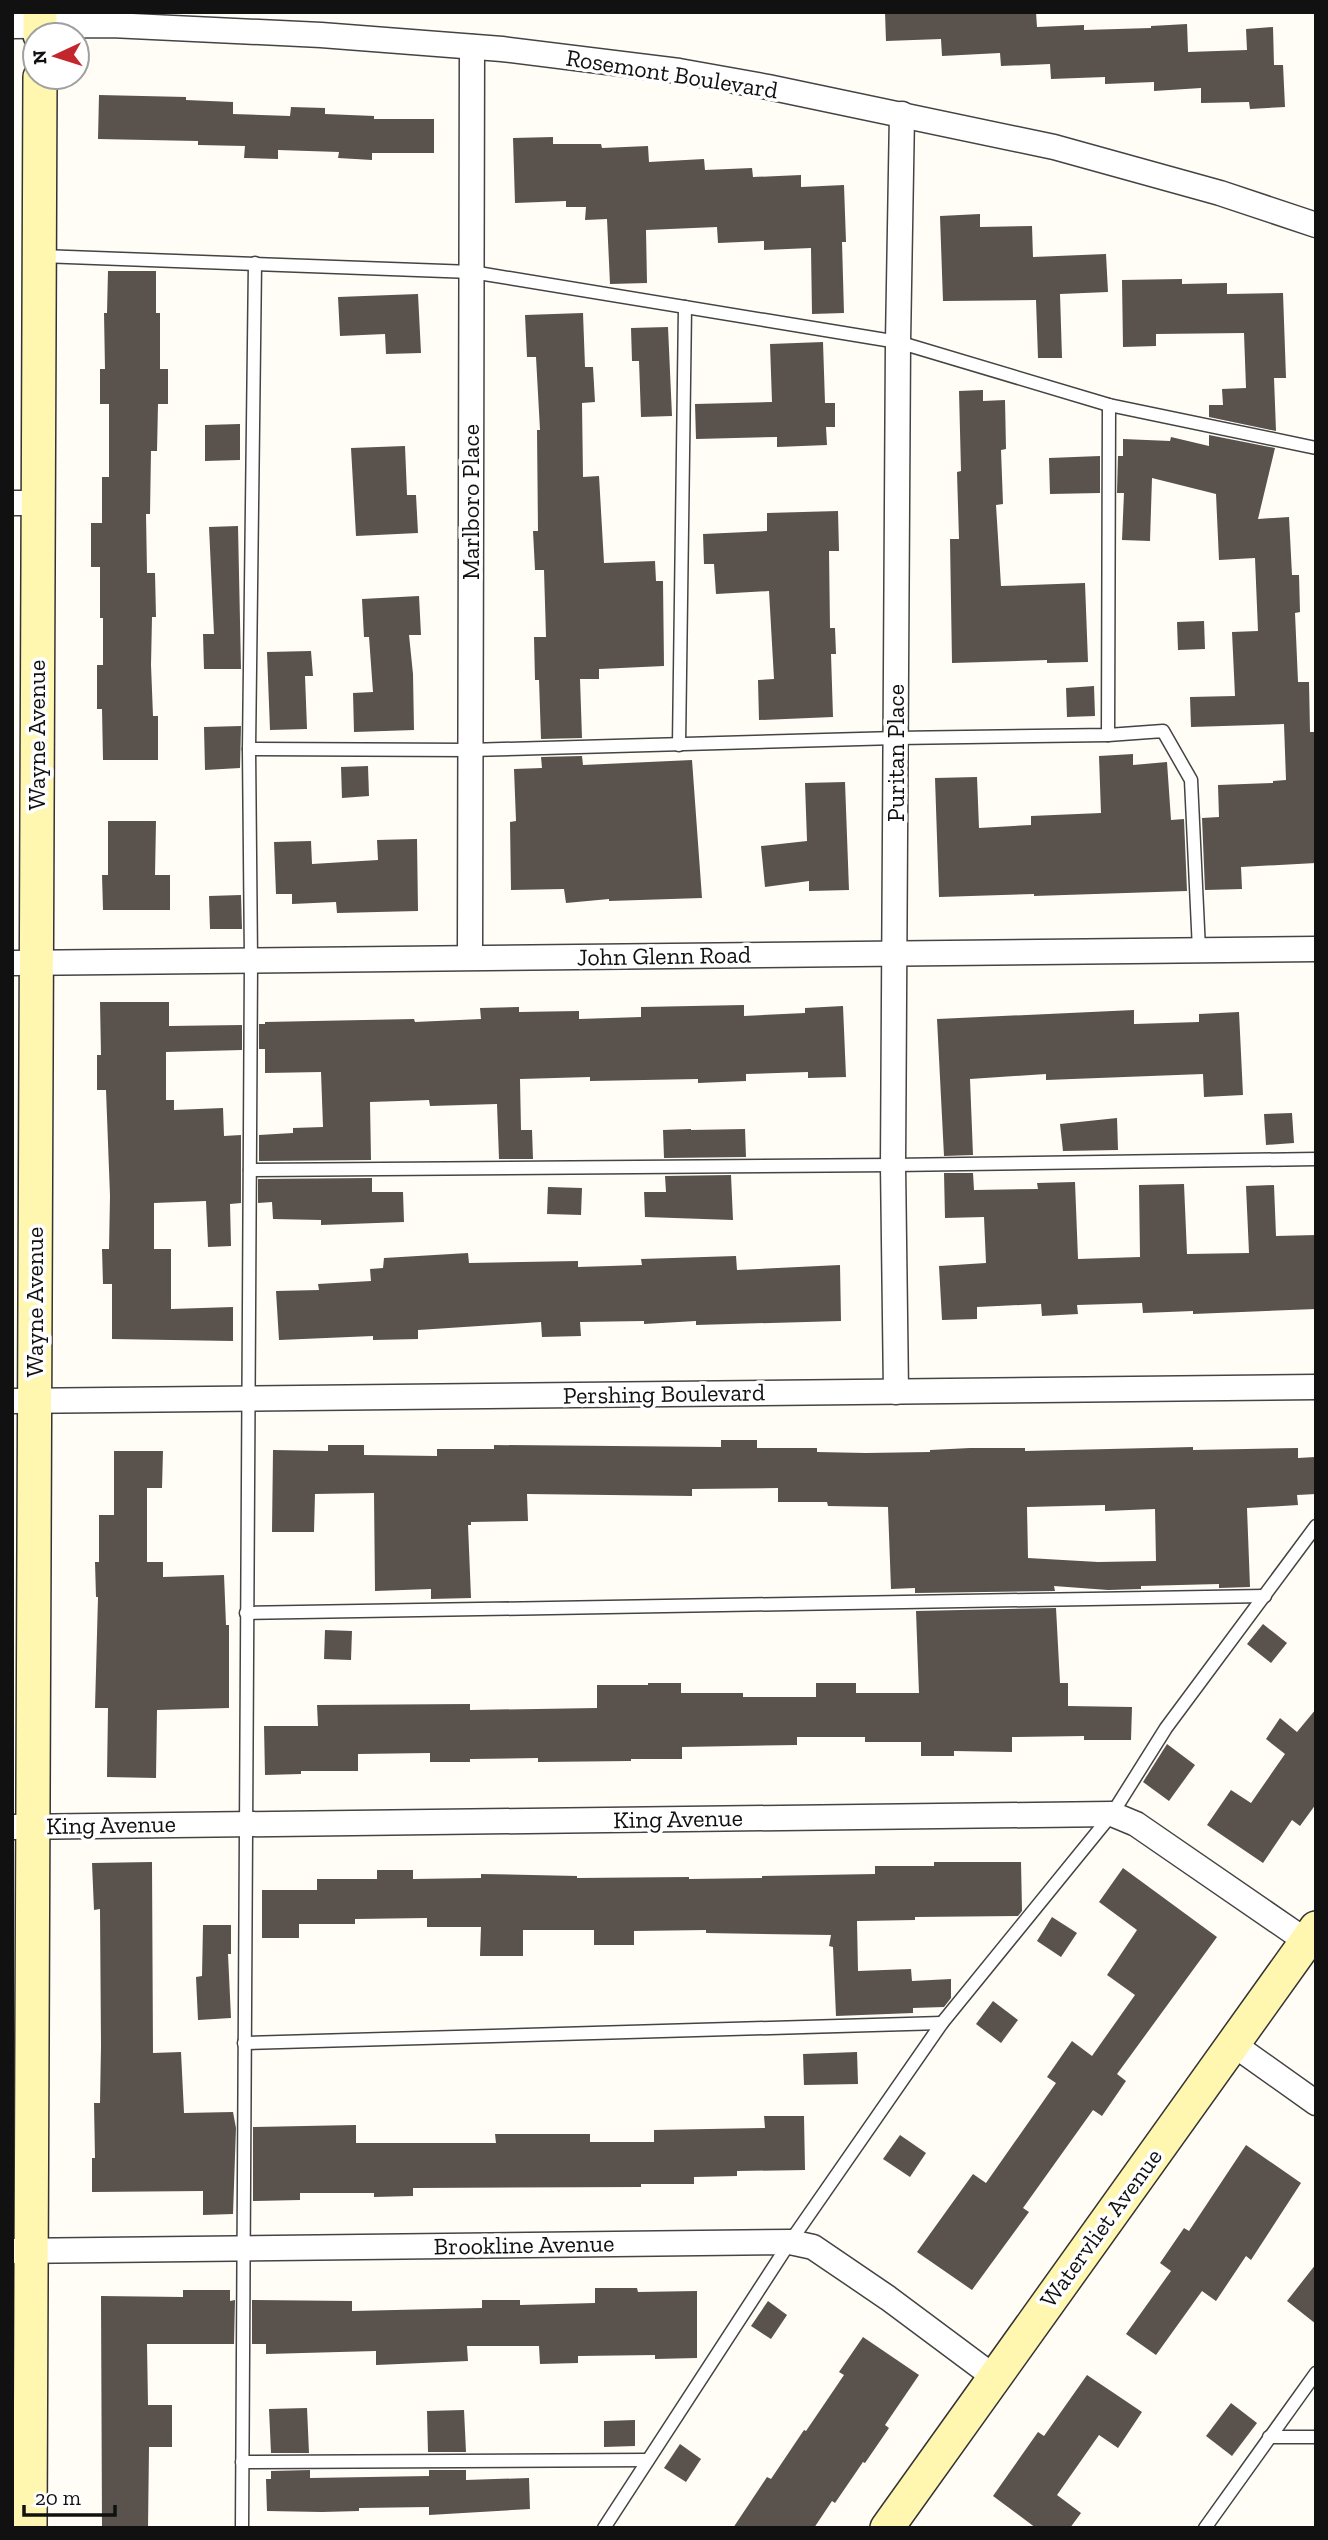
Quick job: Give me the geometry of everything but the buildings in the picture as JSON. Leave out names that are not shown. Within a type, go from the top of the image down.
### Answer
[{"type":"main road","name":"Wayne Avenue","points":[[30,2528],[22,2251],[25,503],[39,256],[40,91]]},
{"type":"main road","name":"Watervliet Avenue","points":[[887,2528],[1311,1934]]},
{"type":"street","name":"Rosemont Boulevard","points":[[91,25],[321,35],[472,47],[679,71],[1055,147],[1220,193],[1316,225]]},
{"type":"street","name":"Marlboro Place","points":[[470,957],[472,47]]},
{"type":"street","name":"Puritan Place","points":[[896,1392],[893,1165],[902,114]]},
{"type":"street","name":"John Glenn Road","points":[[24,963],[1316,948]]},
{"type":"street","name":"Pershing Boulevard","points":[[23,1401],[1316,1387]]},
{"type":"street","name":"King Avenue","points":[[22,1826],[1112,1814],[1136,1825],[1311,1934]]},
{"type":"street","points":[[1233,2044],[1316,2103]]},
{"type":"street","name":"Brookline Avenue","points":[[22,2251],[790,2242],[813,2247],[888,2298],[994,2377]]},
{"type":"lane","points":[[39,256],[472,272],[898,342],[1109,405],[1316,448]]},
{"type":"lane","points":[[242,2528],[251,961],[248,749],[255,263]]},
{"type":"lane","points":[[679,745],[685,307]]},
{"type":"lane","points":[[1108,735],[1109,405]]},
{"type":"lane","points":[[248,749],[470,750],[1108,735],[1163,731],[1191,780],[1199,950]]},
{"type":"lane","points":[[250,1170],[1316,1159]]},
{"type":"lane","points":[[604,2528],[790,2242],[942,2024],[1112,1814],[1166,1728],[1316,1526]]},
{"type":"lane","points":[[246,1613],[1265,1596]]},
{"type":"lane","points":[[244,2043],[942,2024]]},
{"type":"lane","points":[[1205,2528],[1316,2373]]},
{"type":"lane","points":[[1269,2437],[1316,2437]]},
{"type":"lane","points":[[242,2462],[648,2460]]}]
